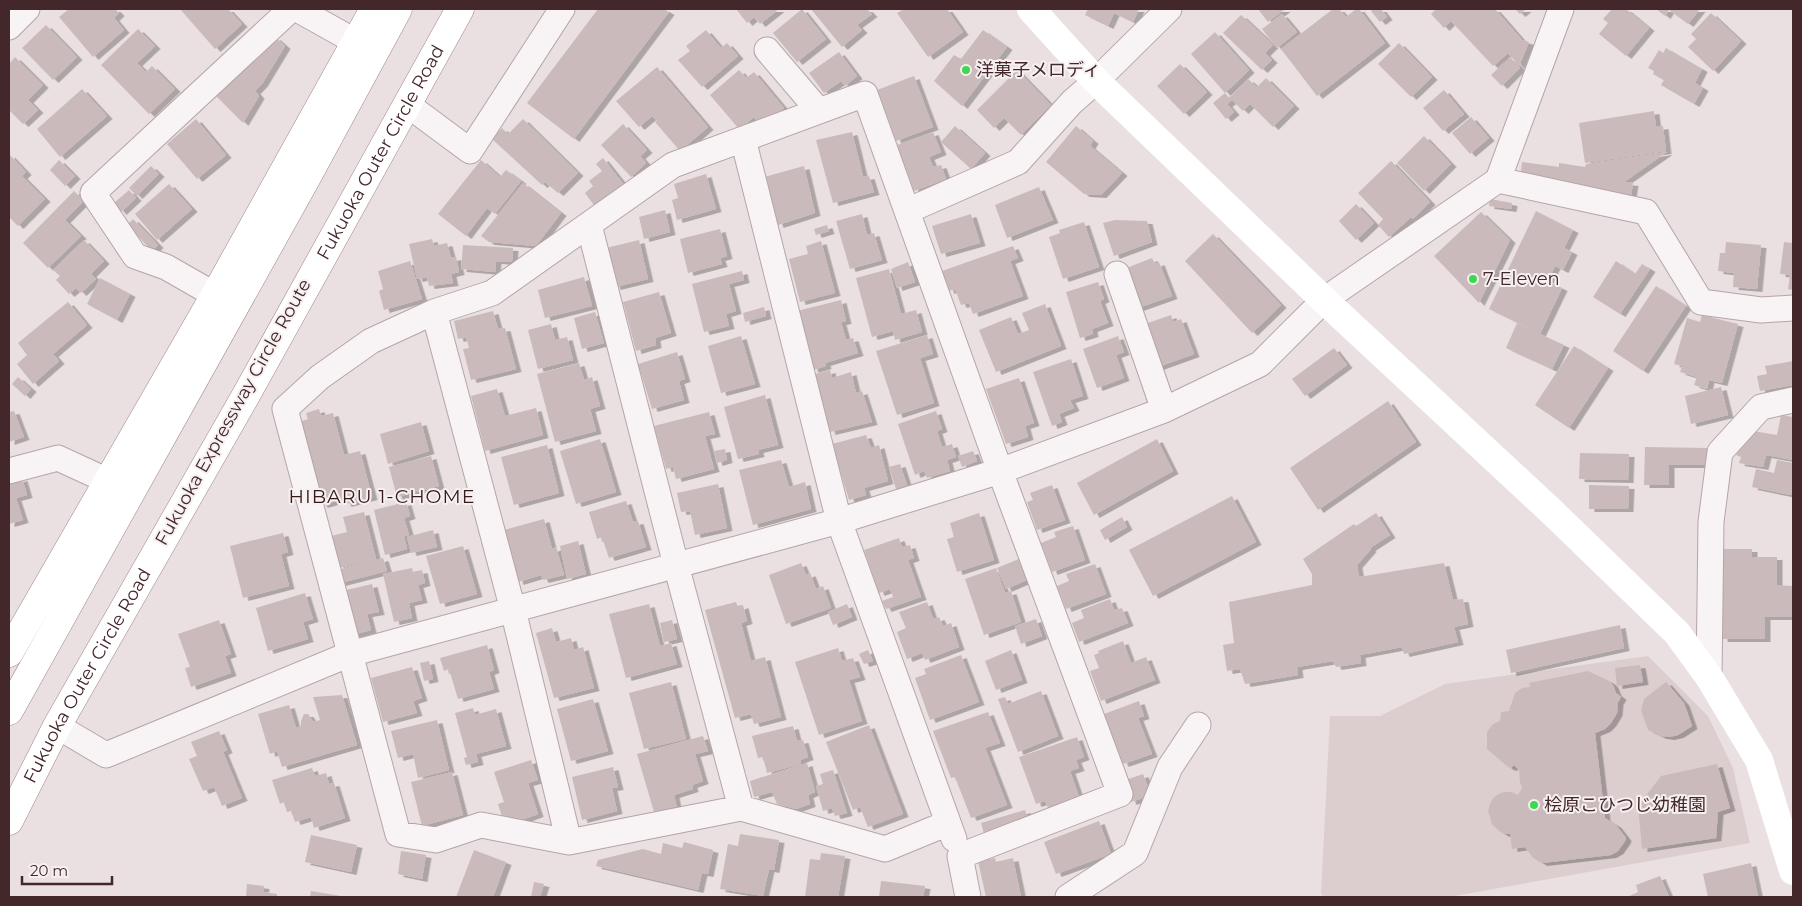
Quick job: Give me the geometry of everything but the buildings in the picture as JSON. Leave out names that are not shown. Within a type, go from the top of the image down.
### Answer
[{"type":"main road","points":[[9,653],[215,295],[374,9]]},
{"type":"main road","points":[[9,711],[398,9]]},
{"type":"main road","name":"Fukuoka Expressway Circle Route","points":[[9,814],[456,9]]},
{"type":"main road","name":"Fukuoka Outer Circle Road","points":[[9,820],[57,726],[240,405],[460,9]]},
{"type":"main road","points":[[1031,9],[1096,81],[1324,300],[1678,633],[1709,677],[1759,760],[1793,871]]},
{"type":"street","points":[[9,27],[27,9]]},
{"type":"street","points":[[215,295],[166,267],[136,256],[93,193],[291,9]]},
{"type":"street","points":[[297,9],[356,42]]},
{"type":"street","points":[[408,105],[470,151],[562,9]]},
{"type":"street","points":[[907,211],[1018,162],[1072,102],[1096,81],[1168,9]]},
{"type":"street","points":[[57,726],[106,755],[350,654],[840,521],[1000,471],[1164,410],[1260,364],[1324,300],[1498,180],[1561,9]]},
{"type":"street","points":[[766,50],[819,111]]},
{"type":"street","points":[[948,823],[885,849],[741,808],[569,842],[481,825],[436,840],[398,834],[285,409],[320,377],[371,342],[434,312],[492,293],[673,165],[865,94],[1000,471],[1120,794],[960,856]]},
{"type":"street","points":[[743,139],[840,521],[960,856],[968,897]]},
{"type":"street","points":[[1498,180],[1646,212],[1701,302],[1761,310],[1793,308]]},
{"type":"street","points":[[589,225],[676,566],[741,808]]},
{"type":"street","points":[[1117,274],[1164,410]]},
{"type":"street","points":[[434,312],[513,610],[569,842]]},
{"type":"street","points":[[1709,677],[1711,522],[1720,452],[1761,407],[1793,400]]},
{"type":"street","points":[[9,471],[58,458],[108,481]]},
{"type":"street","points":[[1068,897],[1135,854],[1170,767],[1198,726]]},
{"type":"shaded area","name":"桧原こひつじ幼稚園","points":[[1648,656],[1708,716],[1733,768],[1750,843],[1449,897],[1324,897],[1321,894],[1330,716],[1380,716],[1445,684]]},
{"type":"place","name":"洋菓子メロディ","points":[[966,70]]},
{"type":"place","name":"7-Eleven","points":[[1473,279]]},
{"type":"place","name":"桧原こひつじ幼稚園","points":[[1534,805]]},
{"type":"district","name":"HIBARU 1-CHOME","points":[[382,496]]}]
